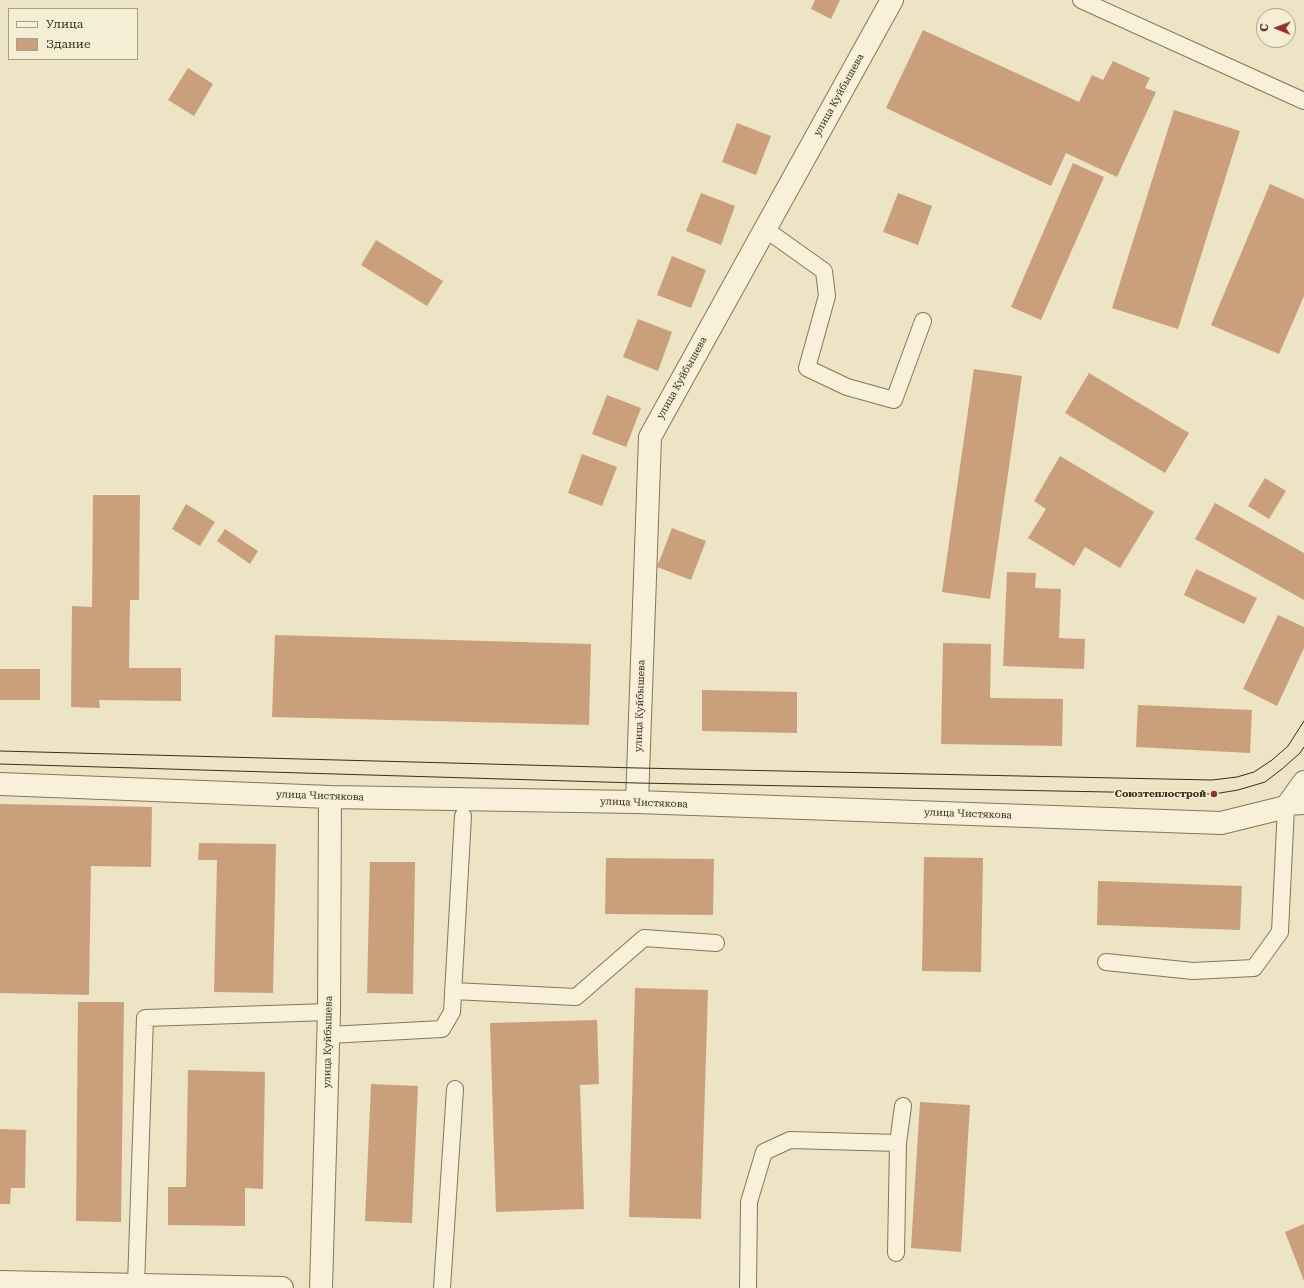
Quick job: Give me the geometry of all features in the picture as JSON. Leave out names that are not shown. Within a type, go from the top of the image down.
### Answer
[{"type":"street","name":"улица Куйбышева","points":[[636,802],[650,437],[892,0]]},
{"type":"street","points":[[1295,806],[1304,782]]},
{"type":"street","name":"улица Чистякова","points":[[0,784],[330,797],[636,802],[1221,823],[1295,806]]},
{"type":"street","name":"улица Куйбышева","points":[[321,1288],[329,1012],[330,797]]},
{"type":"street","points":[[0,1282],[282,1288]]},
{"type":"lane","points":[[1081,0],[1304,101]]},
{"type":"lane","points":[[765,229],[824,271],[827,296],[807,368],[847,387],[894,400],[924,321]]},
{"type":"lane","points":[[1106,962],[1193,972],[1254,968],[1280,932],[1295,806]]},
{"type":"lane","points":[[328,1035],[442,1029],[452,1012],[463,816]]},
{"type":"lane","points":[[453,991],[576,997],[644,938],[716,943]]},
{"type":"lane","points":[[136,1285],[145,1018],[329,1012]]},
{"type":"lane","points":[[442,1288],[455,1089]]},
{"type":"lane","points":[[896,1253],[898,1143],[903,1106]]},
{"type":"lane","points":[[748,1288],[749,1202],[764,1152],[790,1140],[898,1143]]},
{"type":"building","points":[[815,0],[840,0],[831,19],[811,9]]},
{"type":"building","points":[[923,30],[1079,102],[1092,75],[1103,80],[1113,61],[1150,78],[1145,88],[1156,92],[1117,177],[1066,153],[1051,186],[886,108]]},
{"type":"building","points":[[188,68],[213,84],[194,116],[168,100]]},
{"type":"building","points":[[1174,110],[1240,131],[1178,329],[1112,308]]},
{"type":"building","points":[[737,123],[771,136],[756,175],[722,162]]},
{"type":"building","points":[[1073,163],[1104,177],[1041,320],[1011,307]]},
{"type":"building","points":[[1270,184],[1304,199],[1304,296],[1279,354],[1211,325]]},
{"type":"building","points":[[701,193],[735,206],[721,245],[686,231]]},
{"type":"building","points":[[898,193],[932,206],[918,245],[883,232]]},
{"type":"building","points":[[376,240],[443,281],[427,306],[361,265]]},
{"type":"building","points":[[672,256],[706,270],[691,308],[657,295]]},
{"type":"building","points":[[638,319],[672,332],[658,371],[623,357]]},
{"type":"building","points":[[974,369],[1022,376],[990,599],[942,592]]},
{"type":"building","points":[[1089,373],[1189,433],[1165,473],[1065,413]]},
{"type":"building","points":[[607,395],[641,408],[626,447],[592,434]]},
{"type":"building","points":[[582,454],[617,467],[602,506],[568,493]]},
{"type":"building","points":[[1060,456],[1154,512],[1120,568],[1085,547],[1074,566],[1028,538],[1046,509],[1034,501]]},
{"type":"building","points":[[1265,478],[1286,491],[1269,519],[1248,506]]},
{"type":"building","points":[[93,495],[140,495],[139,600],[130,600],[129,668],[181,668],[181,701],[99,700],[100,708],[71,707],[72,606],[92,607]]},
{"type":"building","points":[[1215,503],[1304,553],[1304,600],[1195,539]]},
{"type":"building","points":[[186,504],[215,522],[200,546],[172,529]]},
{"type":"building","points":[[672,528],[706,541],[691,580],[657,567]]},
{"type":"building","points":[[225,529],[258,551],[250,564],[217,541]]},
{"type":"building","points":[[1196,569],[1257,598],[1244,624],[1184,595]]},
{"type":"building","points":[[1007,572],[1036,573],[1035,588],[1061,589],[1059,638],[1085,639],[1084,669],[1003,666]]},
{"type":"building","points":[[1278,615],[1304,627],[1304,648],[1277,706],[1243,689]]},
{"type":"building","points":[[275,635],[591,644],[589,725],[272,717]]},
{"type":"building","points":[[943,643],[991,644],[990,698],[1063,699],[1062,746],[941,744]]},
{"type":"building","points":[[0,669],[40,669],[40,700],[0,700]]},
{"type":"building","points":[[702,690],[797,692],[797,733],[702,731]]},
{"type":"building","points":[[1138,705],[1252,710],[1250,753],[1136,747]]},
{"type":"building","points":[[0,804],[152,807],[151,867],[91,866],[89,995],[0,993]]},
{"type":"building","points":[[199,843],[276,844],[273,993],[214,992],[217,860],[198,860]]},
{"type":"building","points":[[924,857],[983,858],[981,972],[922,971]]},
{"type":"building","points":[[606,858],[714,859],[713,915],[605,914]]},
{"type":"building","points":[[370,862],[415,862],[413,994],[367,993]]},
{"type":"building","points":[[1098,881],[1242,886],[1240,930],[1097,925]]},
{"type":"building","points":[[635,988],[708,990],[701,1219],[629,1217]]},
{"type":"building","points":[[78,1002],[124,1002],[121,1222],[76,1221]]},
{"type":"building","points":[[597,1020],[599,1084],[580,1085],[584,1209],[496,1212],[490,1023]]},
{"type":"building","points":[[188,1070],[265,1072],[263,1189],[245,1188],[245,1226],[168,1225],[168,1187],[186,1187]]},
{"type":"building","points":[[371,1084],[418,1086],[412,1223],[365,1221]]},
{"type":"building","points":[[920,1102],[970,1105],[961,1252],[911,1248]]},
{"type":"building","points":[[0,1129],[26,1130],[25,1188],[11,1188],[10,1204],[0,1204]]},
{"type":"building","points":[[1304,1224],[1304,1281],[1285,1232]]},
{"type":"tram line","points":[[0,751],[638,768],[1212,780],[1237,777],[1254,772],[1272,760],[1288,746],[1304,721]]},
{"type":"tram line","points":[[0,764],[637,783],[1214,794],[1238,790],[1265,782],[1300,753],[1304,747]]},
{"type":"place","name":"Союзтеплострой","points":[[1214,794]]}]
